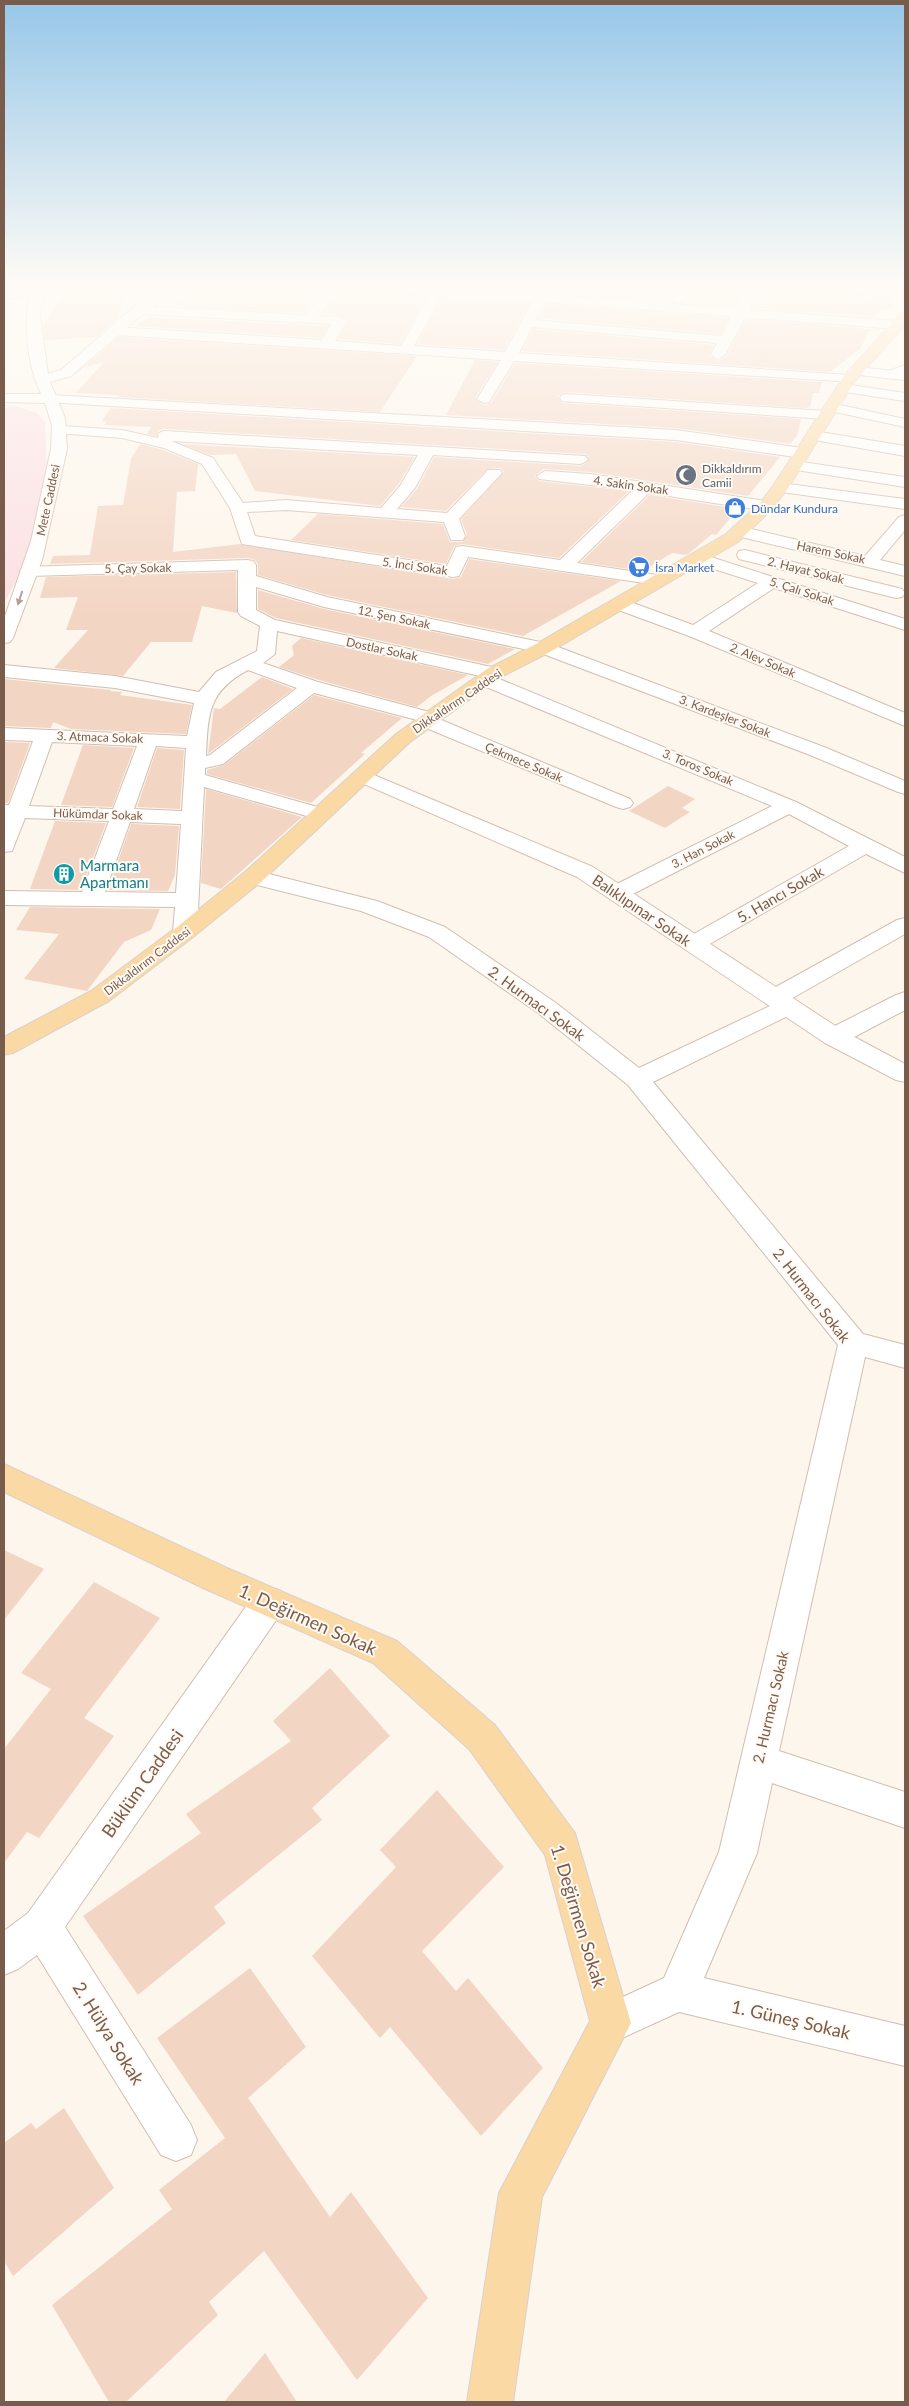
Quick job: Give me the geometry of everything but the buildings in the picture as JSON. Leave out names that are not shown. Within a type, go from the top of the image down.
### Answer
[{"type":"main road","name":"Dikkaldırım Caddesi","points":[[4,1047],[100,996],[186,932],[253,877],[403,738],[428,720],[490,677],[717,548],[740,531],[766,506],[780,488],[839,394]]},
{"type":"main road","name":"1. Değirmen Sokak","points":[[4,1477],[269,1602],[386,1652],[482,1737],[562,1846],[611,2023]]},
{"type":"main road","points":[[490,2402],[521,2193],[611,2023]]},
{"type":"street","points":[[4,398],[21,394]]},
{"type":"street","name":"Mete Caddesi","points":[[4,638],[14,615],[44,526],[60,430],[58,417],[48,394]]},
{"type":"street","points":[[118,394],[676,435],[905,482]]},
{"type":"street","points":[[484,398],[486,394]]},
{"type":"street","points":[[569,394],[564,427],[590,479]]},
{"type":"street","points":[[567,398],[828,411],[905,423]]},
{"type":"street","points":[[60,430],[427,452],[580,459]]},
{"type":"street","points":[[122,434],[169,445],[208,462],[238,508],[286,505],[451,518]]},
{"type":"street","points":[[814,436],[905,451]]},
{"type":"street","points":[[385,513],[407,488],[420,468],[427,452]]},
{"type":"street","points":[[420,468],[438,469]]},
{"type":"street","points":[[476,472],[513,474]]},
{"type":"street","points":[[451,518],[494,473]]},
{"type":"street","name":"4. Sakin Sokak","points":[[532,475],[590,479],[766,506]]},
{"type":"street","points":[[565,565],[646,487]]},
{"type":"street","points":[[780,488],[861,496],[905,504]]},
{"type":"street","name":"5. İnci Sokak","points":[[238,508],[248,540],[453,572],[462,551],[658,580]]},
{"type":"street","points":[[451,518],[462,551]]},
{"type":"street","name":"Harem Sokak","points":[[740,531],[869,562],[905,520]]},
{"type":"street","name":"2. Hayat Sokak","points":[[717,548],[896,593]]},
{"type":"street","name":"5. Çalı Sokak","points":[[698,558],[905,625]]},
{"type":"street","points":[[869,562],[905,571]]},
{"type":"street","name":"5. Çay Sokak","points":[[29,571],[247,576]]},
{"type":"street","name":"12. Şen Sokak","points":[[227,584],[247,576],[324,602],[543,648]]},
{"type":"street","name":"Dostlar Sokak","points":[[247,576],[247,612],[270,624],[490,677]]},
{"type":"street","points":[[695,632],[773,582]]},
{"type":"street","name":"2. Alev Sokak","points":[[618,604],[695,632],[905,720]]},
{"type":"street","points":[[115,682],[223,676],[266,654],[270,624]]},
{"type":"street","name":"3. Kardeşler Sokak","points":[[543,648],[816,751],[905,788]]},
{"type":"street","name":"Çekmece Sokak","points":[[248,664],[311,686],[428,720],[623,803]]},
{"type":"street","points":[[4,671],[115,682],[204,699]]},
{"type":"street","points":[[186,932],[196,742],[204,699],[223,676]]},
{"type":"street","name":"3. Toros Sokak","points":[[490,677],[789,806],[866,845],[900,856]]},
{"type":"street","points":[[195,771],[216,760],[311,686]]},
{"type":"street","name":"3. Atmaca Sokak","points":[[4,734],[196,742]]},
{"type":"street","points":[[4,846],[9,811],[44,735]]},
{"type":"street","points":[[91,899],[149,739]]},
{"type":"street","points":[[195,771],[321,814]]},
{"type":"street","name":"Balıklıpınar Sokak","points":[[362,776],[585,872],[834,1037],[905,1074]]},
{"type":"street","name":"3. Han Sokak","points":[[616,893],[789,806]]},
{"type":"street","name":"Hükümdar Sokak","points":[[9,811],[192,818]]},
{"type":"street","name":"5. Hancı Sokak","points":[[693,944],[866,845]]},
{"type":"street","name":"2. Hurmacı Sokak","points":[[253,877],[369,906],[437,932],[547,1008],[637,1079],[853,1343],[738,1853],[678,1992]]},
{"type":"street","points":[[4,898],[187,900]]},
{"type":"street","points":[[637,1079],[780,1002],[905,925]]},
{"type":"street","points":[[834,1037],[905,1000]]},
{"type":"street","points":[[853,1343],[905,1356]]},
{"type":"street","name":"Büklüm Caddesi","points":[[4,1955],[42,1927],[269,1602]]},
{"type":"street","points":[[758,1761],[905,1810]]},
{"type":"street","name":"2. Hülya Sokak","points":[[42,1927],[176,2140]]},
{"type":"street","points":[[611,2023],[678,1992]]},
{"type":"street","name":"1. Güneş Sokak","points":[[678,1992],[905,2046]]},
{"type":"shaded area","points":[[4,407],[18,407],[37,413],[45,422],[47,473],[24,566],[4,603]]},
{"type":"place","name":"Dikkaldırım Camii","points":[[686,475]]},
{"type":"place","name":"Dündar Kundura","points":[[735,508]]},
{"type":"place","name":"İsra Market","points":[[639,567]]},
{"type":"place","name":"Marmara Apartmanı","points":[[64,874]]}]
